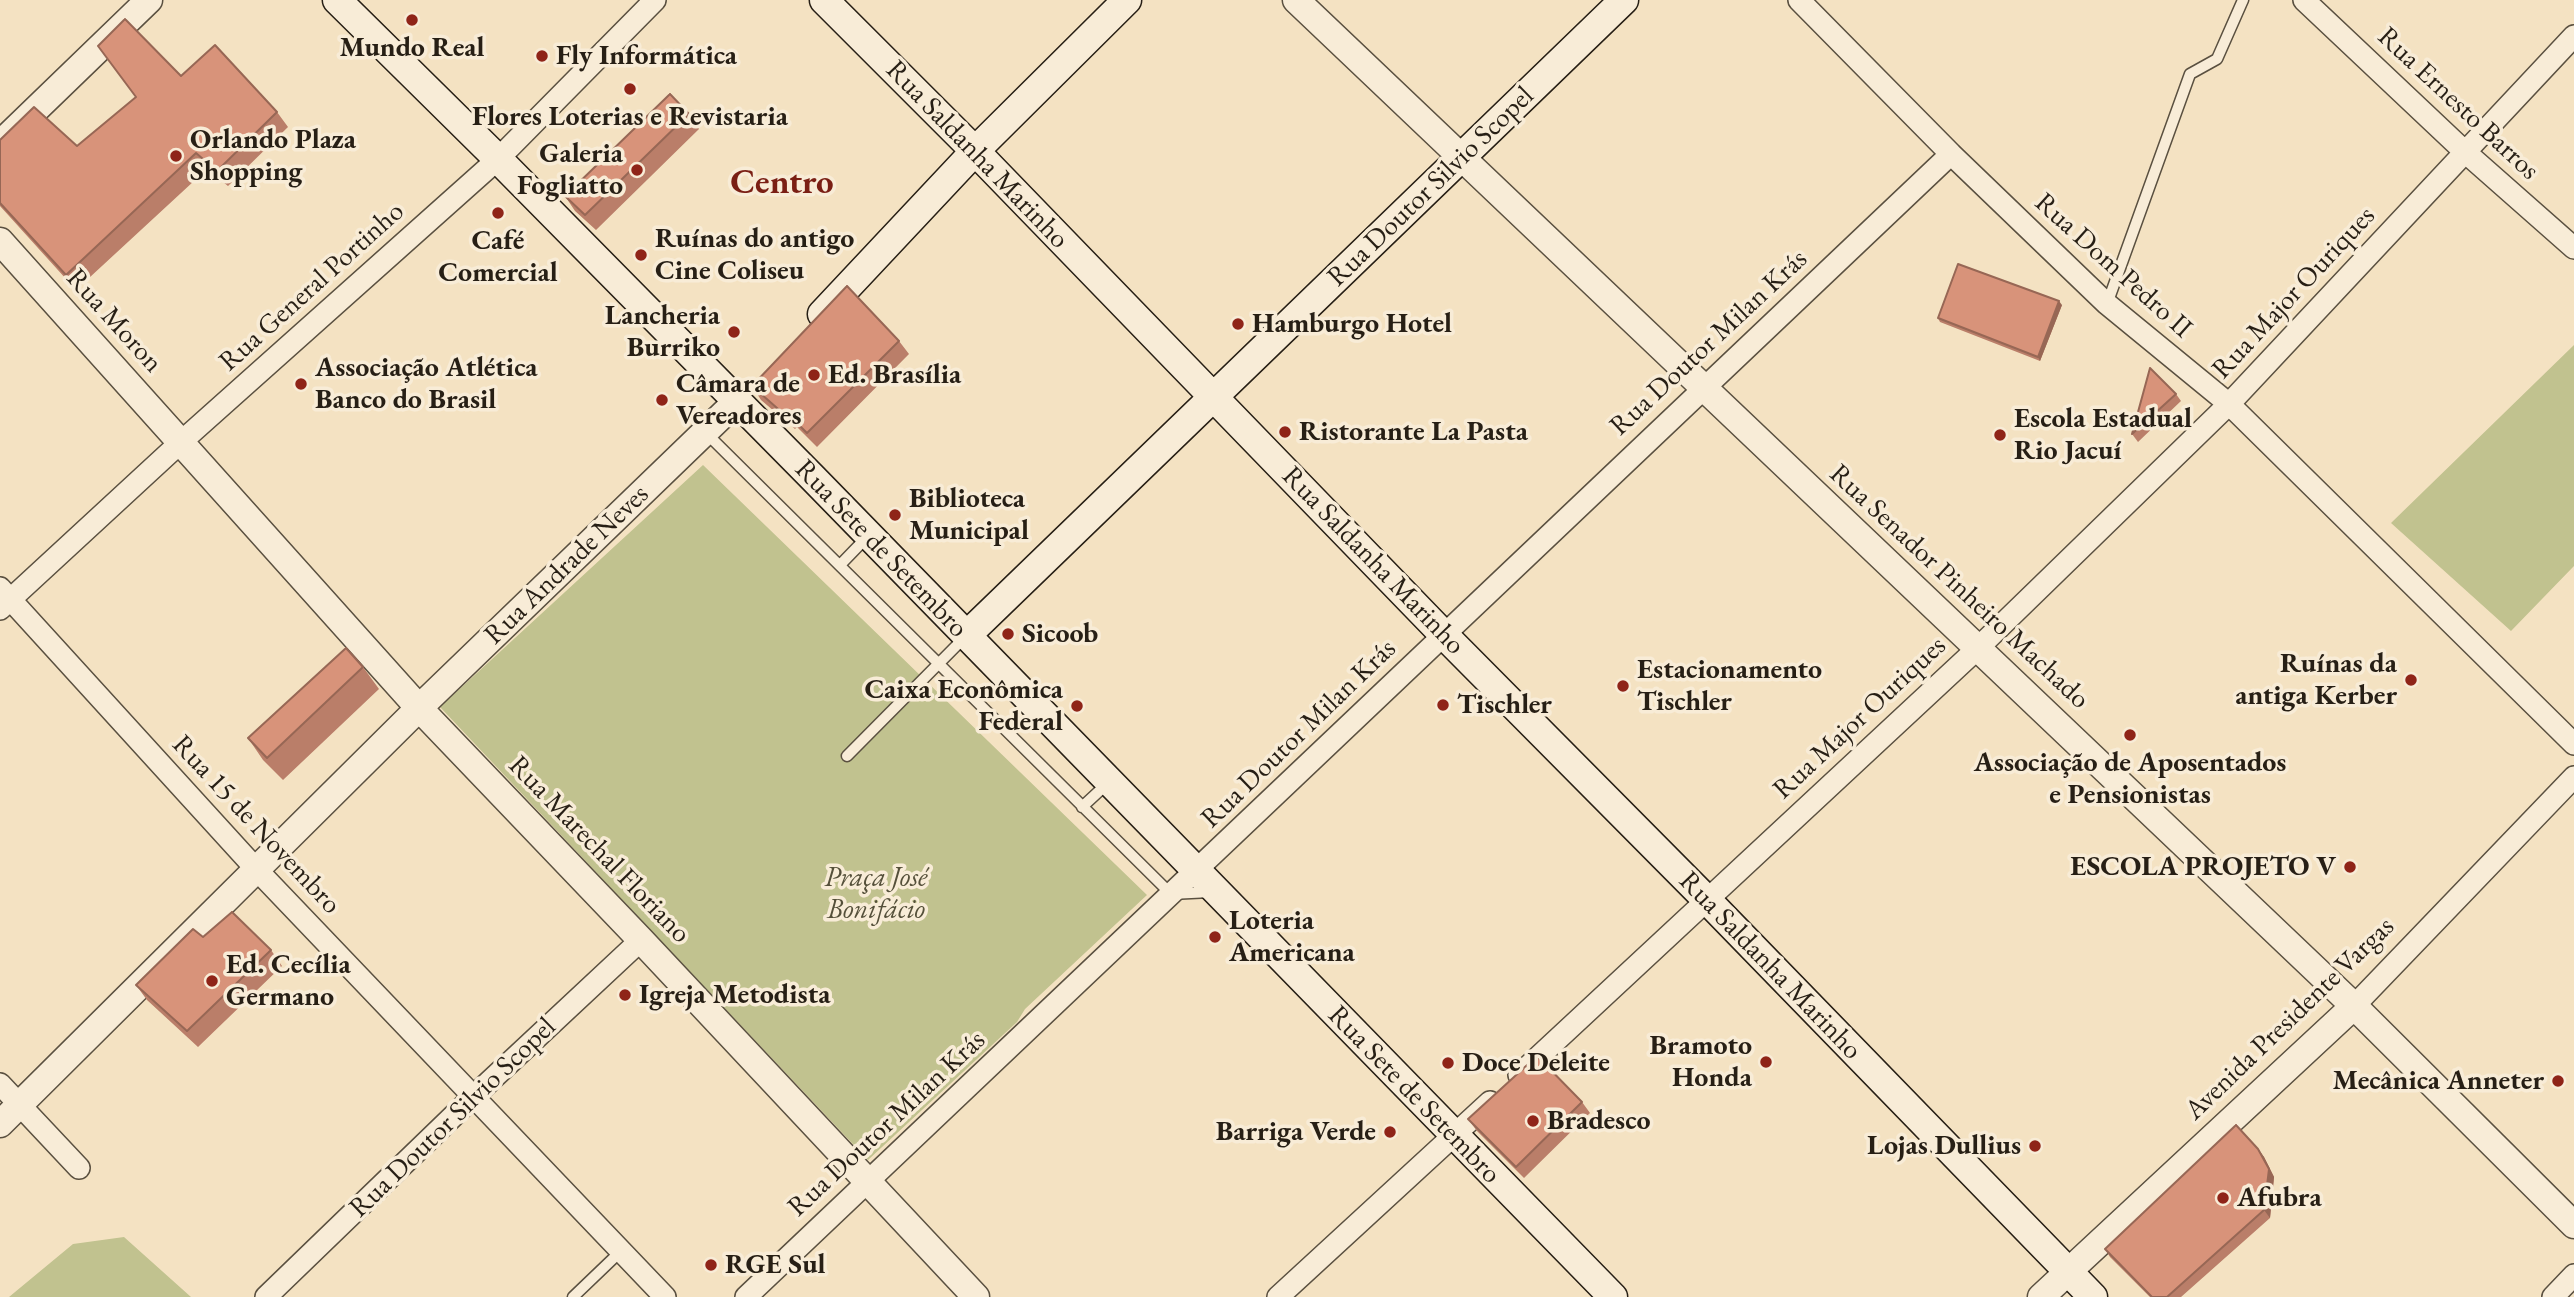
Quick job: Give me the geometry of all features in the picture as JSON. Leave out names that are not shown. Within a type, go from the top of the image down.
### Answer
[{"type":"main road","name":"Rua Sete de Setembro","points":[[337,0],[498,159],[746,391],[869,535],[1613,1297]]},
{"type":"main road","name":"Rua Saldanha Marinho","points":[[824,0],[975,151],[2092,1297]]},
{"type":"main road","points":[[802,334],[975,151],[1127,0]]},
{"type":"main road","name":"Rua Doutor Silvio Scopel","points":[[966,636],[1624,0]]},
{"type":"street","points":[[0,144],[149,0]]},
{"type":"street","name":"Rua General Portinho","points":[[4,599],[498,159],[655,0]]},
{"type":"street","name":"Rua Senador Pinheiro Machado","points":[[1296,0],[2354,1006],[2574,1225]]},
{"type":"street","name":"Rua Dom Pedro II","points":[[1799,0],[1951,154],[2107,304],[2229,404],[2574,744]]},
{"type":"street","name":"Rua Ernesto Barros","points":[[2304,0],[2464,151],[2574,248]]},
{"type":"street","name":"Rua Major Ouriques","points":[[1278,1297],[1455,1136],[1978,648],[2229,404],[2574,36]]},
{"type":"street","name":"Rua Doutor Milan Krás","points":[[746,1297],[1951,154]]},
{"type":"street","name":"Rua Moron","points":[[0,241],[181,442]]},
{"type":"street","name":"Rua Andrade Neves","points":[[0,1124],[419,708],[746,391]]},
{"type":"street","name":"Rua Marechal Floriano","points":[[181,442],[419,708],[976,1297]]},
{"type":"street","name":"Rua 15 de Novembro","points":[[4,599],[257,870],[665,1297]]},
{"type":"street","name":"Avenida Presidente Vargas","points":[[2041,1297],[2354,1006],[2574,777]]},
{"type":"street","name":"Rua Doutor Silvio Scopel","points":[[266,1297],[474,1096],[641,940]]},
{"type":"street","points":[[0,1084],[79,1168]]},
{"type":"street","points":[[2553,1297],[2574,1275]]},
{"type":"lane","points":[[2107,304],[2190,74],[2217,59],[2243,0]]},
{"type":"lane","name":"Rua Sete de Setembro","points":[[705,432],[1171,894]]},
{"type":"lane","points":[[840,565],[869,535]]},
{"type":"lane","points":[[847,756],[966,636]]},
{"type":"lane","points":[[1082,807],[1109,782]]},
{"type":"lane","points":[[1171,894],[1216,892]]},
{"type":"lane","points":[[573,1297],[620,1252]]},
{"type":"green space","points":[[2574,345],[2574,566],[2511,631],[2391,523]]},
{"type":"green space","name":"Praça José Bonifácio","points":[[703,465],[1147,895],[1025,1009],[1017,1022],[868,1160],[440,707]]},
{"type":"green space","points":[[124,1237],[191,1297],[9,1297],[73,1244]]},
{"type":"building","name":"Orlando Plaza Shopping","points":[[125,19],[181,76],[215,45],[277,112],[217,171],[196,153],[66,275],[0,203],[0,140],[34,107],[77,146],[136,97],[98,46]]},
{"type":"building","points":[[670,94],[689,114],[585,215],[565,196]]},
{"type":"building","points":[[1958,264],[2059,301],[2038,357],[1938,318]]},
{"type":"building","points":[[847,286],[899,341],[807,433],[787,413],[785,415],[752,386]]},
{"type":"building","points":[[2150,368],[2176,394],[2132,434]]},
{"type":"building","points":[[346,648],[363,667],[267,758],[248,738]]},
{"type":"building","name":"Ed. Cecília Germano","points":[[232,912],[271,950],[187,1031],[136,985],[193,929],[203,937]]},
{"type":"building","name":"Bradesco","points":[[1537,1056],[1582,1102],[1516,1167],[1468,1119]]},
{"type":"building","name":"Afubra","points":[[2236,1125],[2258,1149],[2269,1169],[2264,1210],[2167,1297],[2152,1297],[2105,1249]]},
{"type":"place","name":"Mundo Real","points":[[412,20]]},
{"type":"place","name":"Fly Informática","points":[[542,56]]},
{"type":"place","name":"Flores Loterias e Revistaria","points":[[630,89]]},
{"type":"place","name":"Orlando Plaza Shopping","points":[[176,156]]},
{"type":"place","name":"Galeria Fogliatto","points":[[637,170]]},
{"type":"place","name":"Café Comercial","points":[[498,213]]},
{"type":"place","name":"Ruínas do antigo Cine Coliseu","points":[[641,255]]},
{"type":"place","name":"Hamburgo Hotel","points":[[1238,324]]},
{"type":"place","name":"Lancheria Burriko","points":[[734,332]]},
{"type":"place","name":"Ed. Brasília","points":[[814,375]]},
{"type":"place","name":"Associação Atlética Banco do Brasil","points":[[301,384]]},
{"type":"place","name":"Câmara de Vereadores","points":[[662,400]]},
{"type":"place","name":"Ristorante La Pasta","points":[[1285,432]]},
{"type":"place","name":"Escola Estadual Rio Jacuí","points":[[2000,435]]},
{"type":"place","name":"Biblioteca Municipal","points":[[895,515]]},
{"type":"place","name":"Sicoob","points":[[1008,634]]},
{"type":"place","name":"Ruínas da antiga Kerber","points":[[2411,680]]},
{"type":"place","name":"Estacionamento Tischler","points":[[1623,686]]},
{"type":"place","name":"Tischler","points":[[1443,705]]},
{"type":"place","name":"Caixa Econômica Federal","points":[[1077,706]]},
{"type":"place","name":"Associação de Aposentados e Pensionistas","points":[[2130,735]]},
{"type":"place","name":"ESCOLA PROJETO V","points":[[2350,867]]},
{"type":"place","name":"Loteria Americana","points":[[1215,937]]},
{"type":"place","name":"Ed. Cecília Germano","points":[[212,981]]},
{"type":"place","name":"Igreja Metodista","points":[[625,995]]},
{"type":"place","name":"Bramoto Honda","points":[[1766,1062]]},
{"type":"place","name":"Doce Deleite","points":[[1448,1063]]},
{"type":"place","name":"Mecânica Anneter","points":[[2558,1081]]},
{"type":"place","name":"Bradesco","points":[[1533,1121]]},
{"type":"place","name":"Barriga Verde","points":[[1390,1132]]},
{"type":"place","name":"Lojas Dullius","points":[[2035,1146]]},
{"type":"place","name":"Afubra","points":[[2223,1198]]},
{"type":"place","name":"RGE Sul","points":[[711,1265]]},
{"type":"district","name":"Centro","points":[[782,183]]}]
